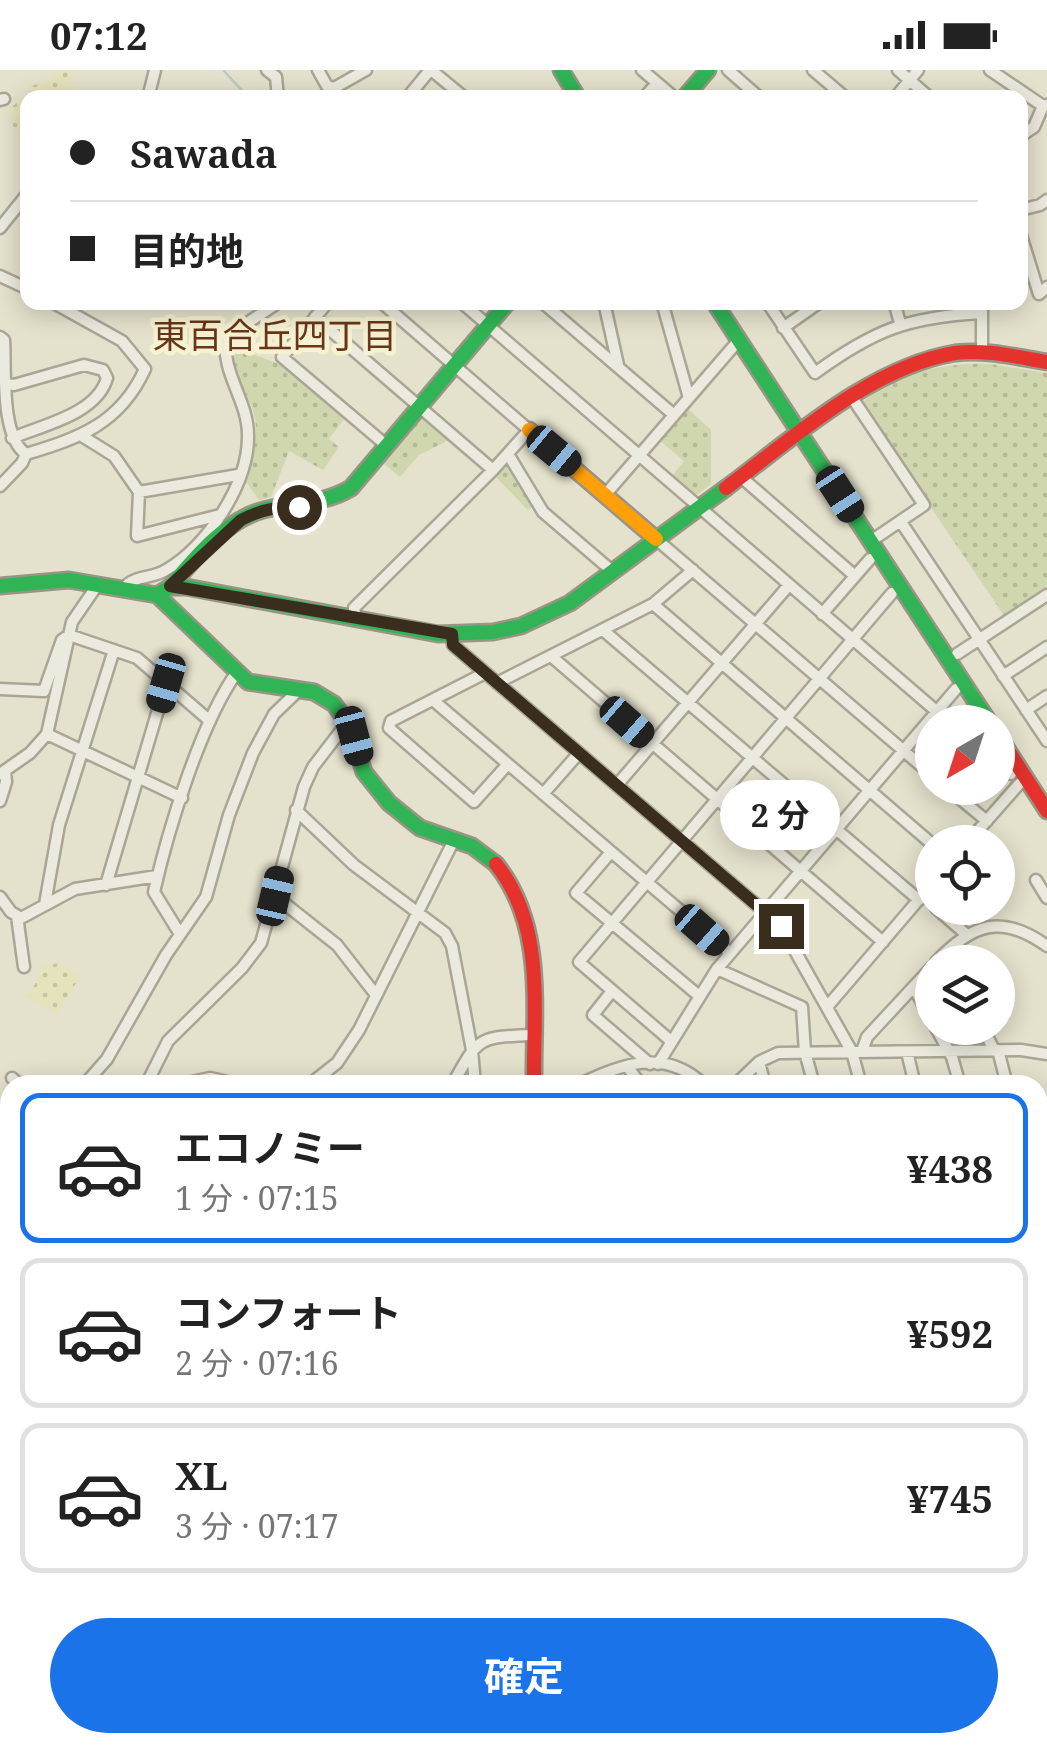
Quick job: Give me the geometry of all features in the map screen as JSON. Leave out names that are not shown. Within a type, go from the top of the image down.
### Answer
[{"type":"street","points":[[318,70],[327,86],[334,88],[366,70]]},
{"type":"street","points":[[413,90],[430,70],[454,90]]},
{"type":"street","points":[[643,70],[665,90]]},
{"type":"street","points":[[691,90],[708,70]]},
{"type":"street","points":[[728,70],[751,90]]},
{"type":"street","points":[[813,70],[834,90]]},
{"type":"street","points":[[898,70],[921,90]]},
{"type":"street","points":[[902,90],[918,70]]},
{"type":"street","points":[[990,70],[1021,90]]},
{"type":"street","points":[[651,90],[657,83]]},
{"type":"street","points":[[1028,131],[1040,119],[1045,106]]},
{"type":"street","points":[[0,228],[20,203]]},
{"type":"street","points":[[1028,258],[1039,294],[1047,286]]},
{"type":"street","points":[[0,486],[26,454],[82,436],[121,406],[145,369],[122,341],[66,310]]},
{"type":"street","points":[[124,588],[130,580],[169,569],[200,542],[221,515],[248,448],[248,428],[224,358],[226,337],[258,310]]},
{"type":"street","points":[[321,310],[282,357],[387,446]]},
{"type":"street","points":[[391,310],[915,760]]},
{"type":"street","points":[[470,310],[929,705]]},
{"type":"street","points":[[164,591],[241,520],[255,512],[312,506],[351,488],[501,310]]},
{"type":"street","points":[[552,310],[674,415]]},
{"type":"street","points":[[606,310],[618,366]]},
{"type":"street","points":[[664,310],[689,398]]},
{"type":"street","points":[[719,310],[978,705]]},
{"type":"street","points":[[772,310],[815,373],[846,351],[900,323],[969,310]]},
{"type":"street","points":[[784,328],[809,310]]},
{"type":"street","points":[[896,310],[900,323]]},
{"type":"street","points":[[982,310],[982,352]]},
{"type":"street","points":[[315,317],[494,470]]},
{"type":"street","points":[[0,338],[4,340],[12,438],[26,454]]},
{"type":"street","points":[[605,495],[739,340]]},
{"type":"street","points":[[0,586],[38,580],[98,584],[452,634],[493,632],[546,617],[570,604],[851,396],[907,365],[957,353],[982,352],[1047,362]]},
{"type":"street","points":[[6,384],[84,365],[103,370],[107,378],[92,402],[78,411],[12,438]]},
{"type":"street","points":[[851,396],[924,505],[871,542]]},
{"type":"street","points":[[356,620],[354,608],[494,470],[529,430]]},
{"type":"street","points":[[82,436],[114,456],[139,492],[136,536],[221,515]]},
{"type":"street","points":[[508,454],[544,512],[612,570]]},
{"type":"street","points":[[139,492],[238,475]]},
{"type":"street","points":[[741,478],[855,576]]},
{"type":"street","points":[[901,522],[1047,742]]},
{"type":"street","points":[[822,614],[870,559]]},
{"type":"street","points":[[497,683],[653,604],[693,570]]},
{"type":"street","points":[[0,800],[6,782],[2,773],[30,753],[47,734],[72,622],[98,584]]},
{"type":"street","points":[[617,784],[789,586]]},
{"type":"street","points":[[164,591],[248,682],[323,696],[334,704],[354,736],[370,783],[414,823],[471,845],[495,864],[520,901],[530,927],[534,1075]]},
{"type":"street","points":[[671,1041],[579,962],[892,593]]},
{"type":"street","points":[[957,654],[1047,596]]},
{"type":"street","points":[[653,604],[915,829]]},
{"type":"street","points":[[604,631],[915,895]]},
{"type":"street","points":[[452,634],[453,645],[785,931],[857,1052],[860,1075]]},
{"type":"street","points":[[68,635],[137,658],[210,721]]},
{"type":"street","points":[[0,688],[44,691],[62,640],[68,635]]},
{"type":"street","points":[[1003,676],[1047,646]]},
{"type":"street","points":[[46,904],[52,852],[114,650]]},
{"type":"street","points":[[551,656],[882,942]]},
{"type":"street","points":[[180,934],[154,892],[210,721],[237,672]]},
{"type":"street","points":[[486,674],[391,721],[388,728],[474,802],[508,764]]},
{"type":"street","points":[[106,885],[166,683]]},
{"type":"street","points":[[941,705],[956,689]]},
{"type":"street","points":[[93,1075],[107,1059],[206,896],[229,815],[253,753],[274,714],[299,690]]},
{"type":"street","points":[[1026,710],[1047,696]]},
{"type":"street","points":[[434,701],[730,953]]},
{"type":"street","points":[[151,1075],[168,1042],[261,943],[296,810],[314,767],[346,724]]},
{"type":"street","points":[[47,734],[182,798]]},
{"type":"street","points":[[654,1064],[717,969],[915,734]]},
{"type":"street","points":[[544,794],[580,753]]},
{"type":"street","points":[[1015,762],[1047,812]]},
{"type":"street","points":[[983,825],[1019,784]]},
{"type":"street","points":[[968,805],[987,821]]},
{"type":"street","points":[[296,810],[354,865],[445,933],[452,946],[474,1075]]},
{"type":"street","points":[[322,1075],[346,1052],[454,840]]},
{"type":"street","points":[[611,852],[576,892],[698,995]]},
{"type":"street","points":[[17,916],[21,918],[75,889],[158,876]]},
{"type":"street","points":[[1036,880],[1047,898]]},
{"type":"street","points":[[275,896],[338,945],[376,995]]},
{"type":"street","points":[[0,897],[17,916],[24,966]]},
{"type":"street","points":[[827,1007],[915,905]]},
{"type":"street","points":[[955,925],[966,935]]},
{"type":"street","points":[[955,945],[958,939],[990,927],[1010,928],[1047,946]]},
{"type":"street","points":[[717,969],[802,1007],[812,1075]]},
{"type":"street","points":[[857,1052],[914,987]]},
{"type":"street","points":[[612,991],[593,1015],[654,1064]]},
{"type":"street","points":[[458,1075],[472,1050],[491,1036],[534,1035]]},
{"type":"street","points":[[945,1045],[956,1075]]},
{"type":"street","points":[[993,1045],[1004,1075]]},
{"type":"street","points":[[745,1075],[759,1062],[778,1054],[806,1052],[996,1050],[1046,1056]]},
{"type":"street","points":[[907,1052],[913,1075]]},
{"type":"street","points":[[759,1062],[762,1075]]},
{"type":"street","points":[[598,1075],[612,1068],[654,1064],[682,1066],[692,1075]]},
{"type":"street","points":[[627,1066],[634,1075]]},
{"type":"shaded area","points":[[57,70],[74,70],[69,87],[78,90],[30,90],[30,86],[52,81]]},
{"type":"shaded area","points":[[20,100],[20,132],[14,131],[10,108]]},
{"type":"shaded area","points":[[59,963],[80,977],[56,1015],[27,996],[43,965]]},
{"type":"green space","points":[[233,338],[245,351],[282,365],[344,419],[329,439],[339,447],[323,470],[289,451],[271,497],[259,500],[244,479],[256,425],[234,365]]},
{"type":"green space","points":[[990,364],[1047,373],[1047,589],[1005,617],[861,404],[888,384],[921,371]]},
{"type":"green space","points":[[686,407],[711,430],[711,484],[698,494],[691,494],[671,477],[684,461],[658,439]]},
{"type":"green space","points":[[421,417],[449,440],[419,455],[400,477],[383,463]]},
{"type":"green space","points":[[508,464],[535,505],[528,510],[495,476]]},
{"type":"waterway","points":[[224,71],[242,90]]},
{"type":"traffic: fast","points":[[561,70],[573,90]]},
{"type":"traffic: fast","points":[[691,90],[708,70]]},
{"type":"traffic: fast","points":[[170,587],[210,543],[247,516],[329,498],[351,488],[501,310]]},
{"type":"traffic: fast","points":[[719,310],[978,705]]},
{"type":"traffic: fast","points":[[157,595],[170,587],[186,587],[438,634],[493,632],[521,626],[570,603],[726,488]]},
{"type":"traffic: fast","points":[[0,586],[69,580],[157,595],[248,682],[314,692],[334,704],[349,725],[364,772],[389,803],[420,828],[472,846],[496,864]]},
{"type":"traffic: slow","points":[[529,430],[656,539]]},
{"type":"traffic: jam","points":[[726,488],[834,407],[893,373],[955,353],[1001,354],[1047,362]]},
{"type":"traffic: jam","points":[[1015,761],[1047,811]]},
{"type":"traffic: jam","points":[[496,864],[512,888],[530,942],[535,998],[534,1075]]},
{"type":"district","name":"東百合丘四丁目","points":[[275,334]]},
{"type":"route","points":[[299,507],[255,512],[241,520],[170,586],[416,631],[452,634],[453,645],[781,926]]}]
